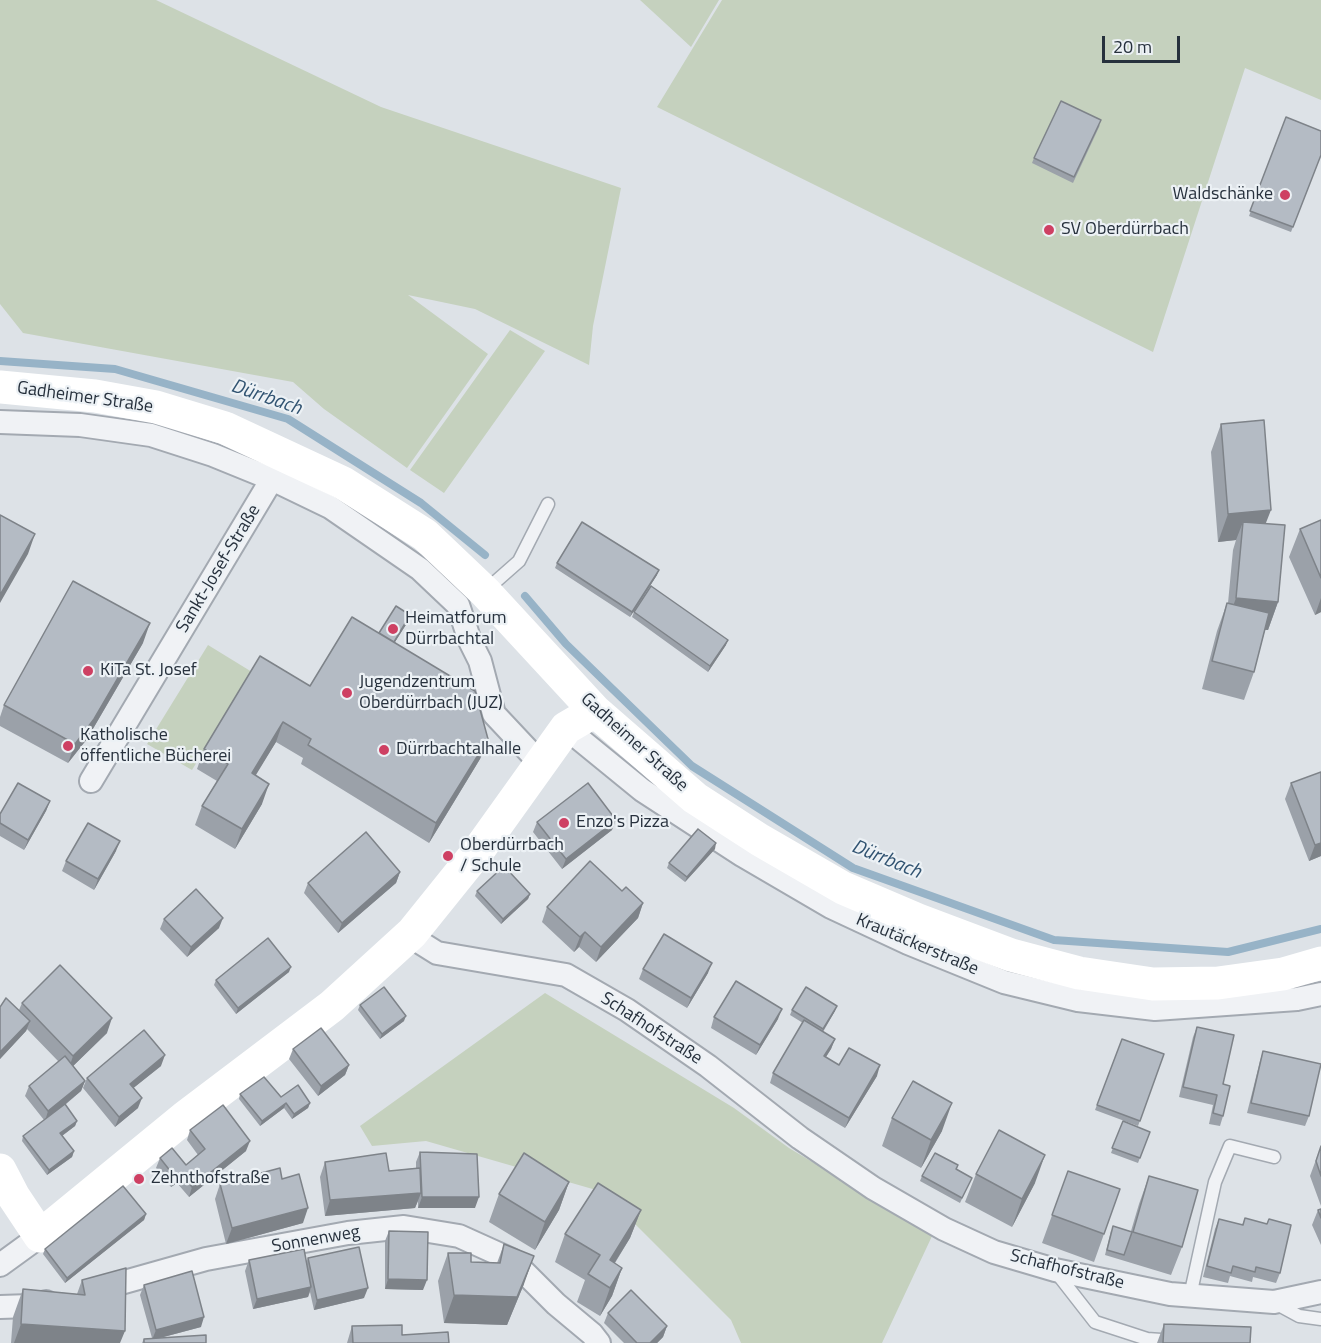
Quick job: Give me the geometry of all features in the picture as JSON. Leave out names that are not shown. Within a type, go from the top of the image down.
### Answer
[{"type":"street","name":"Gadheimer Straße","points":[[0,387],[95,396],[156,407],[225,428],[344,483],[425,536],[484,592],[595,711],[695,798],[760,840],[843,888],[918,920],[1011,955],[1080,973],[1153,984],[1218,983],[1283,974],[1321,963]]},
{"type":"street","points":[[0,422],[80,425],[152,435],[213,455],[272,479],[330,507],[420,569],[458,605],[470,641],[480,661],[494,714],[540,763]]},
{"type":"street","name":"Sankt-Josef-Straße","points":[[91,781],[272,479]]},
{"type":"street","points":[[0,1265],[40,1236],[184,1118],[332,1006],[412,933],[478,851],[566,728],[595,711]]},
{"type":"street","name":"Krautäckerstraße","points":[[566,728],[642,789],[742,855],[821,902],[908,943],[1004,982],[1078,1000],[1155,1009],[1297,999],[1321,994]]},
{"type":"street","name":"Schafhofstraße","points":[[412,933],[421,943],[437,952],[566,975],[627,1010],[699,1060],[800,1138],[873,1188],[944,1229],[994,1252],[1055,1270],[1170,1294],[1274,1302],[1321,1292]]},
{"type":"street","points":[[0,1170],[14,1197],[40,1236]]},
{"type":"street","name":"Sonnenweg","points":[[0,1307],[30,1306],[70,1297],[206,1260],[348,1233],[404,1227],[459,1236],[512,1260],[599,1343]]},
{"type":"lane","points":[[484,592],[519,561],[548,504]]},
{"type":"lane","points":[[1190,1296],[1215,1182],[1230,1146],[1274,1157]]},
{"type":"lane","points":[[1055,1270],[1095,1322],[1147,1339],[1204,1343]]},
{"type":"lane","points":[[1274,1302],[1299,1316],[1321,1319]]},
{"type":"green space","points":[[0,0],[156,0],[381,107],[621,188],[593,326],[589,365],[475,309],[408,295],[488,354],[407,468],[324,409],[293,382],[23,333],[0,304]]},
{"type":"green space","points":[[640,0],[719,0],[691,47]]},
{"type":"green space","name":"SV Oberdürrbach","points":[[722,0],[1321,0],[1321,100],[1245,68],[1153,352],[657,107]]},
{"type":"green space","points":[[510,330],[545,351],[444,493],[410,470]]},
{"type":"green space","points":[[208,645],[252,672],[192,770],[147,744]]},
{"type":"green space","points":[[545,993],[734,1108],[789,1148],[933,1234],[882,1343],[741,1343],[731,1320],[603,1192],[426,1141],[372,1146],[360,1126]]},
{"type":"building","name":"SV Oberdürrbach","points":[[1061,101],[1101,120],[1074,177],[1034,158]]},
{"type":"building","points":[[1286,117],[1321,131],[1321,155],[1293,227],[1250,211]]},
{"type":"building","points":[[1264,420],[1271,510],[1228,514],[1221,424]]},
{"type":"building","points":[[0,515],[35,534],[0,595]]},
{"type":"building","points":[[1321,520],[1321,578],[1300,529]]},
{"type":"building","points":[[582,522],[659,570],[632,612],[557,563]]},
{"type":"building","points":[[1243,522],[1285,525],[1278,602],[1236,598]]},
{"type":"building","points":[[73,581],[150,623],[94,719],[75,744],[4,705]]},
{"type":"building","points":[[651,586],[728,640],[710,666],[634,612]]},
{"type":"building","points":[[1227,603],[1269,613],[1254,672],[1212,661]]},
{"type":"building","name":"Heimatforum Dürrbachtal","points":[[396,606],[410,615],[394,642],[379,633]]},
{"type":"building","name":"Dürrbachtalhalle","points":[[352,617],[475,691],[488,739],[436,823],[308,745],[311,739],[283,722],[252,773],[269,784],[242,829],[202,806],[228,764],[204,749],[260,656],[310,686]]},
{"type":"building","points":[[1321,772],[1321,843],[1315,845],[1291,783]]},
{"type":"building","points":[[18,783],[50,801],[28,840],[0,823],[0,814]]},
{"type":"building","points":[[588,783],[616,820],[566,859],[537,822]]},
{"type":"building","points":[[88,823],[120,841],[98,879],[66,861]]},
{"type":"building","points":[[698,829],[716,843],[687,877],[669,863]]},
{"type":"building","points":[[366,832],[400,872],[342,923],[308,883]]},
{"type":"building","points":[[590,861],[622,891],[626,887],[643,903],[601,947],[585,932],[580,937],[547,907]]},
{"type":"building","points":[[504,866],[530,894],[503,919],[477,891]]},
{"type":"building","points":[[196,889],[223,918],[191,947],[164,919]]},
{"type":"building","points":[[664,934],[712,963],[691,998],[643,969]]},
{"type":"building","points":[[268,938],[291,967],[238,1008],[216,980]]},
{"type":"building","points":[[60,965],[112,1018],[73,1056],[22,1003]]},
{"type":"building","points":[[736,981],[782,1009],[760,1045],[714,1017]]},
{"type":"building","points":[[384,987],[406,1016],[382,1034],[360,1005]]},
{"type":"building","points":[[806,987],[837,1006],[823,1029],[792,1010]]},
{"type":"building","points":[[6,998],[30,1021],[0,1052],[0,1007]]},
{"type":"building","points":[[804,1020],[835,1039],[824,1056],[839,1065],[849,1048],[880,1065],[849,1118],[773,1073]]},
{"type":"building","points":[[1197,1027],[1234,1035],[1223,1084],[1230,1086],[1223,1116],[1213,1113],[1217,1095],[1183,1087]]},
{"type":"building","points":[[321,1028],[349,1065],[321,1086],[293,1049]]},
{"type":"building","points":[[144,1030],[165,1055],[130,1084],[142,1098],[119,1117],[87,1078]]},
{"type":"building","points":[[1122,1039],[1164,1054],[1140,1121],[1097,1105]]},
{"type":"building","points":[[1263,1051],[1321,1064],[1309,1116],[1251,1103]]},
{"type":"building","points":[[65,1056],[85,1081],[48,1111],[29,1086]]},
{"type":"building","points":[[264,1077],[281,1097],[298,1085],[310,1103],[294,1114],[286,1103],[262,1121],[240,1094]]},
{"type":"building","points":[[913,1081],[952,1103],[931,1140],[892,1118]]},
{"type":"building","points":[[65,1104],[77,1121],[60,1133],[74,1151],[49,1170],[23,1136]]},
{"type":"building","points":[[223,1105],[250,1141],[192,1187],[181,1173],[175,1177],[160,1158],[172,1148],[186,1165],[205,1149],[190,1130]]},
{"type":"building","points":[[1123,1121],[1150,1132],[1140,1158],[1112,1148]]},
{"type":"building","points":[[999,1130],[1045,1155],[1022,1199],[976,1174]]},
{"type":"building","points":[[1321,1146],[1321,1176],[1316,1161]]},
{"type":"building","points":[[420,1152],[477,1154],[479,1197],[422,1197]]},
{"type":"building","points":[[386,1153],[389,1171],[420,1168],[421,1193],[330,1200],[325,1162]]},
{"type":"building","points":[[524,1153],[569,1182],[545,1222],[499,1194]]},
{"type":"building","points":[[935,1153],[958,1165],[956,1169],[972,1178],[962,1198],[922,1176]]},
{"type":"building","points":[[280,1168],[282,1179],[299,1174],[308,1208],[232,1228],[220,1184]]},
{"type":"building","points":[[1068,1171],[1120,1189],[1104,1234],[1052,1215]]},
{"type":"building","points":[[1149,1176],[1198,1190],[1182,1247],[1133,1232]]},
{"type":"building","points":[[598,1183],[641,1210],[610,1260],[622,1268],[610,1288],[588,1274],[600,1255],[565,1234]]},
{"type":"building","points":[[123,1186],[146,1214],[67,1278],[45,1249]]},
{"type":"building","points":[[1245,1218],[1267,1224],[1269,1219],[1291,1225],[1280,1273],[1256,1267],[1255,1272],[1233,1266],[1231,1273],[1207,1266],[1219,1219],[1243,1225]]},
{"type":"building","points":[[1113,1226],[1132,1232],[1124,1255],[1107,1250]]},
{"type":"building","points":[[389,1231],[428,1232],[427,1280],[388,1279]]},
{"type":"building","points":[[504,1244],[534,1256],[517,1297],[454,1295],[448,1253],[471,1253],[471,1262],[500,1263]]},
{"type":"building","points":[[359,1247],[368,1288],[317,1300],[308,1258]]},
{"type":"building","points":[[304,1249],[311,1287],[257,1299],[249,1260]]},
{"type":"building","points":[[126,1268],[125,1331],[21,1324],[23,1289],[85,1295],[82,1280]]},
{"type":"building","points":[[192,1271],[204,1317],[156,1330],[144,1285]]},
{"type":"building","points":[[631,1290],[667,1326],[650,1343],[637,1343],[608,1313]]},
{"type":"building","points":[[1164,1324],[1251,1327],[1250,1343],[1163,1343]]},
{"type":"building","points":[[402,1325],[402,1335],[448,1332],[449,1343],[353,1343],[352,1326]]},
{"type":"building","points":[[206,1335],[206,1343],[144,1343],[144,1339]]},
{"type":"waterway","name":"Dürrbach","points":[[0,361],[115,369],[288,419],[421,503],[485,555]]},
{"type":"waterway","name":"Dürrbach","points":[[525,596],[566,644],[692,766],[853,868],[1054,940],[1228,952],[1321,929]]},
{"type":"place","name":"Waldschänke","points":[[1285,195]]},
{"type":"place","name":"SV Oberdürrbach","points":[[1049,230]]},
{"type":"place","name":"Heimatforum Dürrbachtal","points":[[393,629]]},
{"type":"place","name":"KiTa St. Josef","points":[[88,671]]},
{"type":"place","name":"Jugendzentrum Oberdürrbach (JUZ)","points":[[347,693]]},
{"type":"place","name":"Katholische öffentliche Bücherei","points":[[68,746]]},
{"type":"place","name":"Dürrbachtalhalle","points":[[384,750]]},
{"type":"place","name":"Enzo's Pizza","points":[[564,823]]},
{"type":"place","name":"Oberdürrbach / Schule","points":[[448,856]]},
{"type":"place","name":"Zehnthofstraße","points":[[139,1179]]}]
